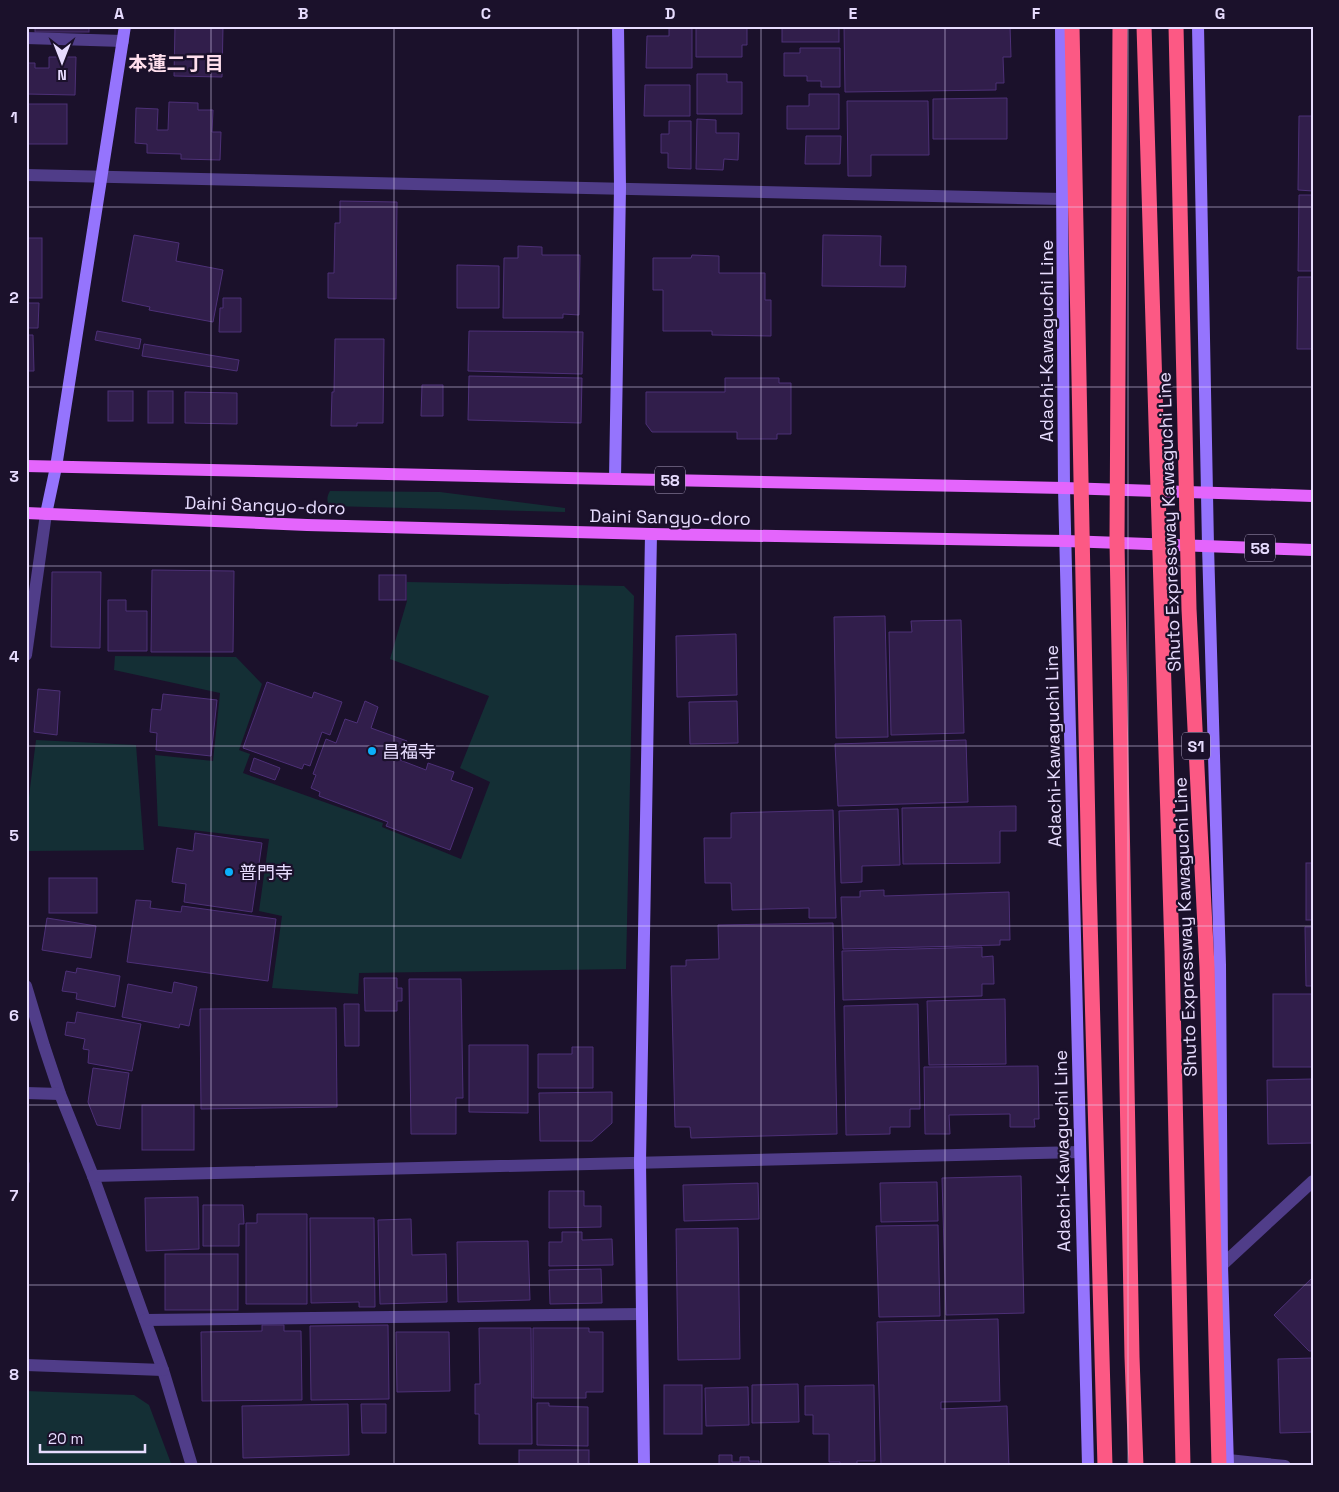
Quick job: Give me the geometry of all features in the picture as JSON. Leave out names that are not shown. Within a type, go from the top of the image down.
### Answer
[{"type":"highway","points":[[1072,26],[1089,881],[1105,1466]]},
{"type":"highway","points":[[1120,26],[1116,489],[1132,1357],[1136,1466]]},
{"type":"highway","points":[[1144,26],[1172,951],[1183,1466]]},
{"type":"highway","name":"Shuto Expressway Kawaguchi Line","points":[[1176,26],[1189,609],[1207,968],[1225,1464]]},
{"type":"main road","points":[[46,514],[56,467],[125,26]]},
{"type":"main road","points":[[615,479],[620,188],[618,26]]},
{"type":"main road","name":"Adachi-Kawaguchi Line","points":[[1061,26],[1064,488],[1088,1466]]},
{"type":"main road","points":[[1198,26],[1208,546],[1220,964],[1225,1464]]},
{"type":"main road","name":"Daini Sangyo-doro","points":[[26,466],[1116,489],[1313,496]]},
{"type":"main road","name":"Daini Sangyo-doro","points":[[26,513],[307,525],[651,534],[1117,542],[1313,550]]},
{"type":"main road","points":[[644,1466],[640,1162],[651,534]]},
{"type":"street","points":[[26,38],[123,41]]},
{"type":"street","points":[[26,175],[1063,199]]},
{"type":"street","points":[[26,655],[46,514]]},
{"type":"street","points":[[26,986],[60,1094],[93,1176],[163,1370],[192,1466]]},
{"type":"street","points":[[26,1093],[60,1094]]},
{"type":"street","points":[[93,1176],[1080,1152]]},
{"type":"street","points":[[1222,1265],[1313,1181]]},
{"type":"street","points":[[144,1320],[642,1314]]},
{"type":"street","points":[[26,1366],[163,1370]]},
{"type":"street","points":[[1225,1464],[1286,1466]]},
{"type":"green space","points":[[330,491],[440,492],[565,508],[565,512],[330,506],[327,499]]},
{"type":"green space","points":[[407,582],[624,586],[634,596],[626,969],[359,973],[358,994],[272,988],[282,916],[259,911],[269,839],[158,826],[155,755],[213,761],[220,693],[114,670],[115,656],[236,657],[262,684],[239,750],[250,754],[243,773],[383,823],[382,827],[461,859],[490,782],[460,768],[489,696],[390,659],[407,601]]},
{"type":"green space","points":[[36,740],[136,745],[144,850],[28,851],[28,805]]},
{"type":"green space","points":[[26,1391],[134,1395],[149,1405],[172,1466],[26,1466]]},
{"type":"building","points":[[35,26],[89,26],[89,32],[35,32]]},
{"type":"building","points":[[175,26],[223,26],[222,77],[174,76]]},
{"type":"building","points":[[669,26],[692,26],[692,68],[646,68],[647,36],[669,36]]},
{"type":"building","points":[[696,26],[747,26],[747,45],[742,45],[742,57],[696,57]]},
{"type":"building","points":[[782,26],[839,26],[839,42],[782,42]]},
{"type":"building","points":[[844,26],[1010,26],[1011,57],[1003,57],[1004,83],[996,83],[996,90],[845,92]]},
{"type":"building","points":[[800,48],[840,48],[840,87],[821,87],[821,81],[807,81],[807,76],[784,76],[784,53],[800,53]]},
{"type":"building","points":[[49,57],[76,57],[75,95],[26,94],[26,63],[35,63],[35,68],[49,68]]},
{"type":"building","points":[[697,74],[727,74],[727,82],[742,82],[742,114],[697,114]]},
{"type":"building","points":[[645,85],[690,85],[690,116],[644,116]]},
{"type":"building","points":[[809,94],[839,94],[839,129],[787,129],[787,106],[809,106]]},
{"type":"building","points":[[1007,98],[1007,139],[933,139],[933,99]]},
{"type":"building","points":[[847,101],[928,101],[929,155],[871,155],[871,176],[848,176]]},
{"type":"building","points":[[169,102],[198,103],[198,110],[213,110],[212,132],[221,132],[220,160],[181,159],[181,154],[147,153],[147,144],[135,143],[136,108],[158,109],[157,130],[168,130]]},
{"type":"building","points":[[26,104],[67,104],[67,144],[26,144]]},
{"type":"building","points":[[1299,116],[1313,116],[1313,191],[1298,190]]},
{"type":"building","points":[[697,119],[716,120],[716,133],[739,133],[738,160],[724,159],[723,170],[696,169]]},
{"type":"building","points":[[669,121],[691,121],[691,169],[668,168],[668,153],[661,153],[661,134],[669,134]]},
{"type":"building","points":[[806,136],[841,136],[840,164],[805,164]]},
{"type":"building","points":[[1299,195],[1313,195],[1313,271],[1298,271]]},
{"type":"building","points":[[340,201],[397,202],[396,299],[328,298],[328,273],[334,273],[335,223],[340,223]]},
{"type":"building","points":[[134,235],[179,243],[176,261],[223,270],[213,322],[149,310],[150,307],[122,301]]},
{"type":"building","points":[[823,235],[881,236],[880,266],[906,266],[905,287],[822,286]]},
{"type":"building","points":[[26,238],[42,238],[42,298],[26,298]]},
{"type":"building","points":[[518,246],[542,247],[542,255],[580,255],[579,315],[563,314],[563,318],[503,318],[504,258],[518,258]]},
{"type":"building","points":[[692,255],[719,256],[719,273],[765,273],[765,300],[771,300],[771,336],[712,335],[712,331],[663,331],[663,290],[653,290],[653,258],[691,258]]},
{"type":"building","points":[[457,265],[499,266],[499,308],[457,308]]},
{"type":"building","points":[[1298,277],[1313,277],[1313,349],[1297,349]]},
{"type":"building","points":[[223,298],[241,298],[241,332],[219,332],[220,308],[223,308]]},
{"type":"building","points":[[26,303],[39,303],[38,328],[26,328]]},
{"type":"building","points":[[97,331],[141,339],[139,349],[95,340]]},
{"type":"building","points":[[469,331],[583,332],[582,374],[468,371]]},
{"type":"building","points":[[26,335],[33,335],[34,371],[26,371]]},
{"type":"building","points":[[335,339],[384,339],[383,423],[331,426]]},
{"type":"building","points":[[144,344],[239,360],[237,371],[142,356]]},
{"type":"building","points":[[469,376],[582,378],[581,423],[468,420]]},
{"type":"building","points":[[725,378],[779,378],[779,383],[791,383],[791,434],[777,434],[777,439],[737,439],[737,432],[652,432],[646,424],[646,392],[725,392]]},
{"type":"building","points":[[422,385],[443,385],[443,416],[421,416]]},
{"type":"building","points":[[108,391],[133,391],[133,421],[108,421]]},
{"type":"building","points":[[148,391],[173,391],[173,423],[148,423]]},
{"type":"building","points":[[185,392],[237,393],[237,424],[185,423]]},
{"type":"building","points":[[152,570],[234,571],[233,652],[151,652]]},
{"type":"building","points":[[52,572],[101,572],[100,648],[51,647]]},
{"type":"building","points":[[379,575],[406,575],[406,600],[379,600]]},
{"type":"building","points":[[108,600],[126,600],[126,611],[147,611],[147,651],[108,651]]},
{"type":"building","points":[[885,616],[888,737],[836,738],[834,617]]},
{"type":"building","points":[[961,620],[964,733],[891,735],[889,632],[912,632],[911,621]]},
{"type":"building","points":[[736,634],[737,695],[677,697],[676,636]]},
{"type":"building","points":[[267,682],[312,698],[314,692],[342,702],[330,735],[322,732],[310,766],[304,764],[302,769],[243,748]]},
{"type":"building","points":[[38,689],[60,691],[57,735],[34,732]]},
{"type":"building","points":[[163,694],[217,700],[211,756],[156,750],[157,733],[150,732],[152,709],[161,710]]},
{"type":"building","points":[[365,701],[378,707],[371,728],[407,741],[400,760],[426,770],[428,763],[454,772],[451,780],[473,788],[450,850],[386,826],[388,822],[319,796],[320,792],[311,788],[316,775],[313,774],[326,739],[336,743],[345,719],[357,723]]},
{"type":"building","points":[[737,701],[738,743],[690,744],[689,702]]},
{"type":"building","points":[[966,740],[968,802],[838,806],[835,744]]},
{"type":"building","points":[[254,758],[280,768],[275,780],[250,771]]},
{"type":"building","points":[[1016,806],[1016,831],[1000,831],[1000,863],[903,864],[902,808]]},
{"type":"building","points":[[898,809],[900,865],[862,866],[862,882],[841,883],[839,811]]},
{"type":"building","points":[[833,810],[836,918],[809,918],[809,908],[732,910],[731,883],[705,883],[704,838],[731,838],[731,813]]},
{"type":"building","points":[[195,833],[262,843],[252,912],[184,902],[186,884],[172,882],[177,848],[193,851]]},
{"type":"building","points":[[1306,863],[1313,863],[1313,920],[1306,920]]},
{"type":"building","points":[[49,878],[97,878],[97,913],[49,913]]},
{"type":"building","points":[[884,890],[884,896],[1009,892],[1010,940],[1000,940],[1000,945],[843,949],[841,897],[860,897],[860,891]]},
{"type":"building","points":[[136,900],[151,901],[150,908],[181,912],[182,906],[276,919],[268,981],[127,962]]},
{"type":"building","points":[[47,918],[96,926],[91,958],[42,950]]},
{"type":"building","points":[[833,923],[837,1134],[691,1138],[690,1127],[675,1127],[671,966],[686,966],[686,960],[719,959],[718,925]]},
{"type":"building","points":[[1305,927],[1313,927],[1313,986],[1306,986]]},
{"type":"building","points":[[982,947],[982,957],[993,956],[994,984],[982,984],[982,996],[843,1000],[842,951]]},
{"type":"building","points":[[77,968],[120,976],[115,1007],[76,999],[77,993],[62,991],[66,971],[76,973]]},
{"type":"building","points":[[364,978],[397,978],[397,988],[402,988],[402,1001],[397,1001],[397,1011],[365,1011]]},
{"type":"building","points":[[409,979],[461,979],[463,1098],[456,1098],[456,1134],[411,1134]]},
{"type":"building","points":[[174,982],[197,987],[189,1026],[180,1024],[179,1028],[122,1017],[128,984],[172,993]]},
{"type":"building","points":[[1273,994],[1313,994],[1313,1067],[1273,1067]]},
{"type":"building","points":[[1005,999],[1006,1064],[929,1065],[927,1001]]},
{"type":"building","points":[[344,1004],[359,1004],[359,1046],[345,1046]]},
{"type":"building","points":[[918,1004],[920,1109],[910,1109],[910,1127],[890,1127],[890,1134],[846,1135],[844,1006]]},
{"type":"building","points":[[336,1008],[337,1107],[201,1109],[200,1009]]},
{"type":"building","points":[[77,1012],[141,1024],[132,1071],[88,1063],[89,1050],[83,1049],[85,1039],[65,1035],[67,1022],[75,1023]]},
{"type":"building","points":[[469,1045],[528,1045],[528,1113],[469,1112]]},
{"type":"building","points":[[572,1047],[593,1047],[593,1088],[538,1088],[538,1054],[572,1054]]},
{"type":"building","points":[[1038,1066],[1039,1119],[1034,1119],[1035,1127],[1010,1127],[1010,1114],[949,1115],[950,1134],[925,1134],[924,1067]]},
{"type":"building","points":[[93,1068],[129,1073],[120,1129],[97,1125],[88,1102]]},
{"type":"building","points":[[1312,1079],[1313,1143],[1268,1144],[1267,1080]]},
{"type":"building","points":[[612,1092],[612,1123],[592,1141],[540,1141],[539,1093]]},
{"type":"building","points":[[142,1105],[194,1105],[194,1150],[142,1150]]},
{"type":"building","points":[[26,1163],[29,1163],[29,1182],[26,1182]]},
{"type":"building","points":[[1021,1176],[1024,1313],[946,1315],[942,1178]]},
{"type":"building","points":[[937,1182],[938,1221],[881,1222],[880,1183]]},
{"type":"building","points":[[758,1183],[759,1219],[684,1221],[683,1185]]},
{"type":"building","points":[[549,1191],[584,1191],[584,1206],[601,1206],[601,1227],[549,1228]]},
{"type":"building","points":[[198,1197],[199,1249],[146,1251],[145,1198]]},
{"type":"building","points":[[203,1205],[243,1205],[244,1224],[239,1224],[239,1246],[203,1246]]},
{"type":"building","points":[[257,1214],[307,1214],[307,1304],[246,1304],[246,1223],[257,1223]]},
{"type":"building","points":[[310,1218],[374,1218],[375,1307],[359,1307],[359,1302],[311,1303]]},
{"type":"building","points":[[411,1219],[412,1255],[446,1254],[447,1302],[380,1304],[378,1220]]},
{"type":"building","points":[[938,1225],[940,1316],[879,1317],[876,1226]]},
{"type":"building","points":[[738,1228],[740,1359],[678,1360],[676,1229]]},
{"type":"building","points":[[562,1232],[582,1232],[582,1240],[612,1239],[613,1265],[549,1266],[549,1242],[562,1242]]},
{"type":"building","points":[[528,1241],[530,1300],[458,1302],[457,1242]]},
{"type":"building","points":[[165,1254],[238,1254],[238,1310],[165,1310]]},
{"type":"building","points":[[601,1269],[602,1303],[550,1304],[549,1270]]},
{"type":"building","points":[[1313,1277],[1313,1351],[1309,1351],[1274,1315]]},
{"type":"building","points":[[998,1319],[1000,1401],[941,1402],[941,1409],[1007,1406],[1009,1466],[881,1466],[877,1322]]},
{"type":"building","points":[[262,1325],[284,1325],[284,1331],[301,1331],[302,1400],[202,1401],[201,1332],[262,1331]]},
{"type":"building","points":[[388,1325],[389,1399],[311,1400],[310,1326]]},
{"type":"building","points":[[479,1328],[531,1328],[532,1444],[479,1444],[479,1414],[475,1414],[475,1384],[480,1384]]},
{"type":"building","points":[[533,1328],[589,1328],[589,1332],[603,1332],[603,1392],[586,1392],[586,1398],[533,1398]]},
{"type":"building","points":[[396,1332],[449,1332],[450,1391],[397,1392]]},
{"type":"building","points":[[1313,1358],[1313,1432],[1280,1433],[1278,1359]]},
{"type":"building","points":[[798,1384],[799,1422],[752,1423],[752,1385]]},
{"type":"building","points":[[664,1385],[702,1385],[702,1434],[664,1434]]},
{"type":"building","points":[[874,1385],[875,1461],[857,1461],[857,1466],[840,1466],[840,1462],[829,1462],[829,1434],[813,1434],[813,1415],[805,1415],[805,1386]]},
{"type":"building","points":[[748,1387],[749,1425],[706,1426],[705,1388]]},
{"type":"building","points":[[537,1403],[549,1403],[549,1406],[588,1407],[588,1446],[537,1445]]},
{"type":"building","points":[[348,1404],[349,1455],[243,1458],[242,1406]]},
{"type":"building","points":[[361,1404],[386,1404],[386,1433],[362,1433]]},
{"type":"building","points":[[519,1450],[589,1450],[589,1466],[519,1466]]},
{"type":"building","points":[[719,1455],[732,1455],[732,1462],[740,1462],[740,1457],[749,1457],[749,1461],[759,1461],[759,1466],[719,1466]]},
{"type":"place","name":"昌福寺","points":[[372,751]]},
{"type":"place","name":"普門寺","points":[[229,872]]},
{"type":"district","name":"本蓮二丁目","points":[[176,63]]}]
